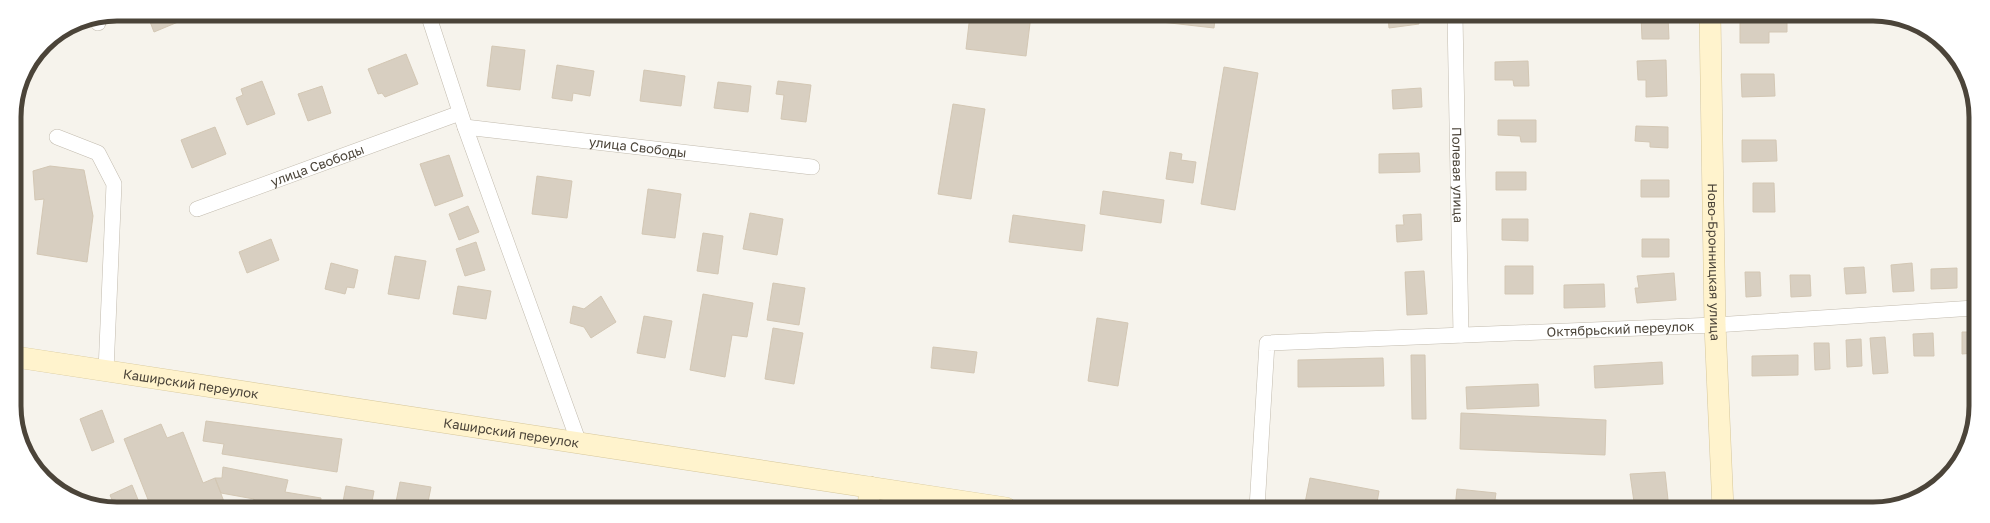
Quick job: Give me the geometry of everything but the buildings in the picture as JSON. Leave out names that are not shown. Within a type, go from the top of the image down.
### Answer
[{"type":"main road","name":"Ново-Бронницкая улица","points":[[1710,21],[1715,325],[1723,502]]},
{"type":"main road","name":"Каширский переулок","points":[[21,358],[967,502]]},
{"type":"main road","points":[[869,502],[870,487]]},
{"type":"street","points":[[430,21],[462,120],[579,443]]},
{"type":"street","name":"Полевая улица","points":[[1455,21],[1461,335]]},
{"type":"street","name":"улица Свободы","points":[[197,209],[462,120],[812,166]]},
{"type":"street","points":[[57,137],[98,153],[114,184],[106,371]]},
{"type":"street","name":"Октябрьский переулок","points":[[1257,502],[1267,343],[1715,325],[1969,308]]}]
